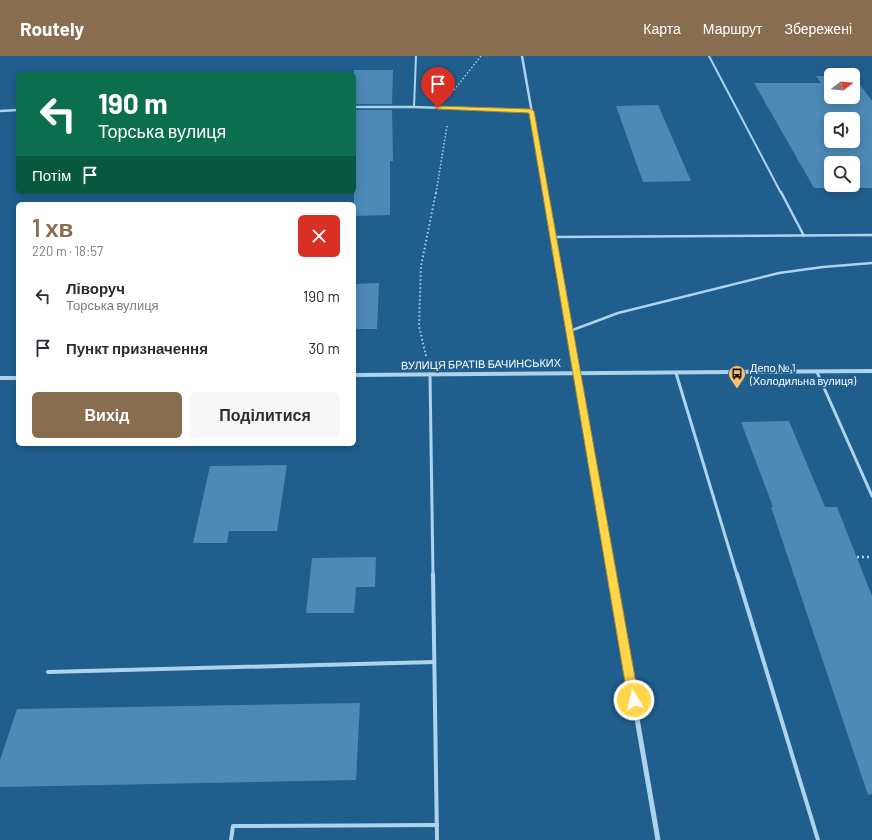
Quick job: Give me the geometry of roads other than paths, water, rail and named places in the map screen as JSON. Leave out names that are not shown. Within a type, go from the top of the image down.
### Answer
[{"type":"street","points":[[522,56],[658,840]]},
{"type":"street","points":[[356,107],[414,107],[531,111]]},
{"type":"street","points":[[0,111],[16,110]]},
{"type":"street","name":"ВУЛИЦЯ БРАТІВ БАЧИНСЬКИХ","points":[[356,374],[872,371]]},
{"type":"street","points":[[0,378],[16,378]]},
{"type":"lane","points":[[414,107],[416,56]]},
{"type":"lane","points":[[709,56],[804,236]]},
{"type":"lane","points":[[554,237],[872,235]]},
{"type":"lane","points":[[570,331],[618,313],[779,273],[823,267],[872,264]]},
{"type":"lane","points":[[817,372],[872,496]]},
{"type":"lane","points":[[676,373],[818,840]]},
{"type":"lane","points":[[430,374],[437,840]]},
{"type":"lane","points":[[48,672],[434,662]]},
{"type":"lane","points":[[231,840],[233,826],[437,825]]},
{"type":"place","name":"Депо № 1 (Холодильна вулиця)","points":[[737,389]]}]
